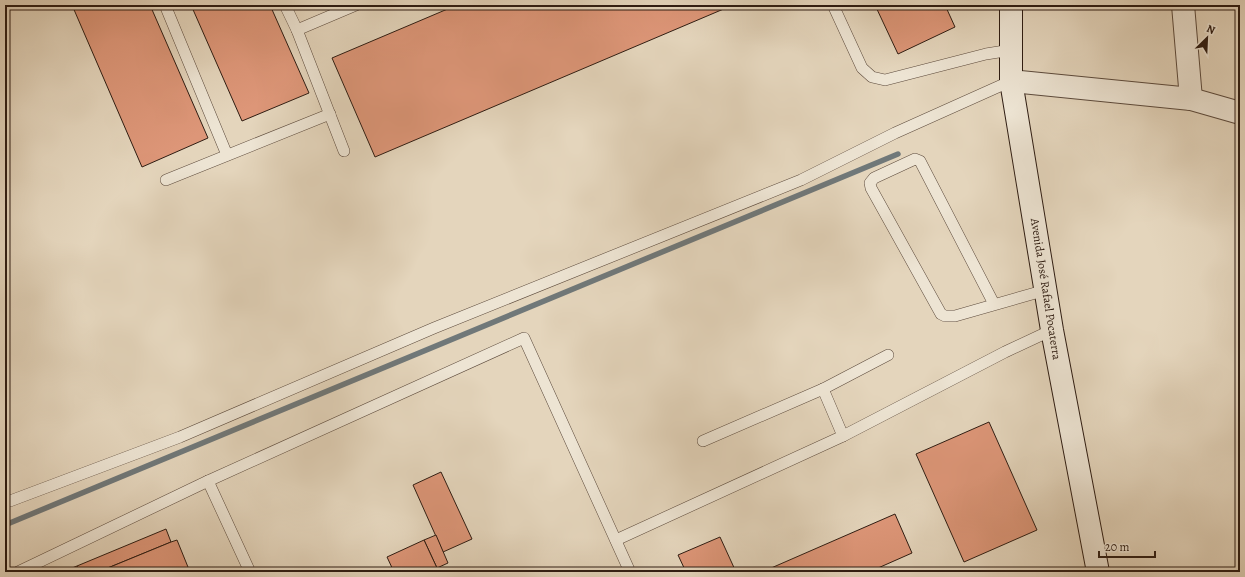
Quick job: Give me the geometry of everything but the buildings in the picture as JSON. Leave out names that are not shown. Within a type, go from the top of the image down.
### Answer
[{"type":"street","name":"Avenida José Rafael Pocaterra","points":[[1011,5],[1011,81],[1052,330],[1098,572]]},
{"type":"street","points":[[1183,5],[1191,99]]},
{"type":"street","points":[[1011,81],[1191,99],[1240,113]]},
{"type":"lane","points":[[165,5],[227,156]]},
{"type":"lane","points":[[285,5],[344,151]]},
{"type":"lane","points":[[296,30],[356,5]]},
{"type":"lane","points":[[834,5],[862,68],[872,77],[885,80],[986,54],[1011,50]]},
{"type":"lane","points":[[5,500],[10,501],[180,437],[434,328],[801,180],[895,133],[1011,81]]},
{"type":"lane","points":[[166,180],[330,114]]},
{"type":"lane","points":[[994,304],[920,161],[915,159],[874,178],[870,183],[871,188],[941,314],[945,316],[954,316],[1046,290]]},
{"type":"lane","points":[[616,540],[843,436],[1005,352],[1052,330]]},
{"type":"lane","points":[[18,572],[208,480],[524,338],[630,572]]},
{"type":"lane","points":[[702,441],[823,388],[888,354]]},
{"type":"lane","points":[[823,388],[843,436]]},
{"type":"lane","points":[[208,480],[250,572]]},
{"type":"waterway","points":[[5,525],[898,154]]}]
